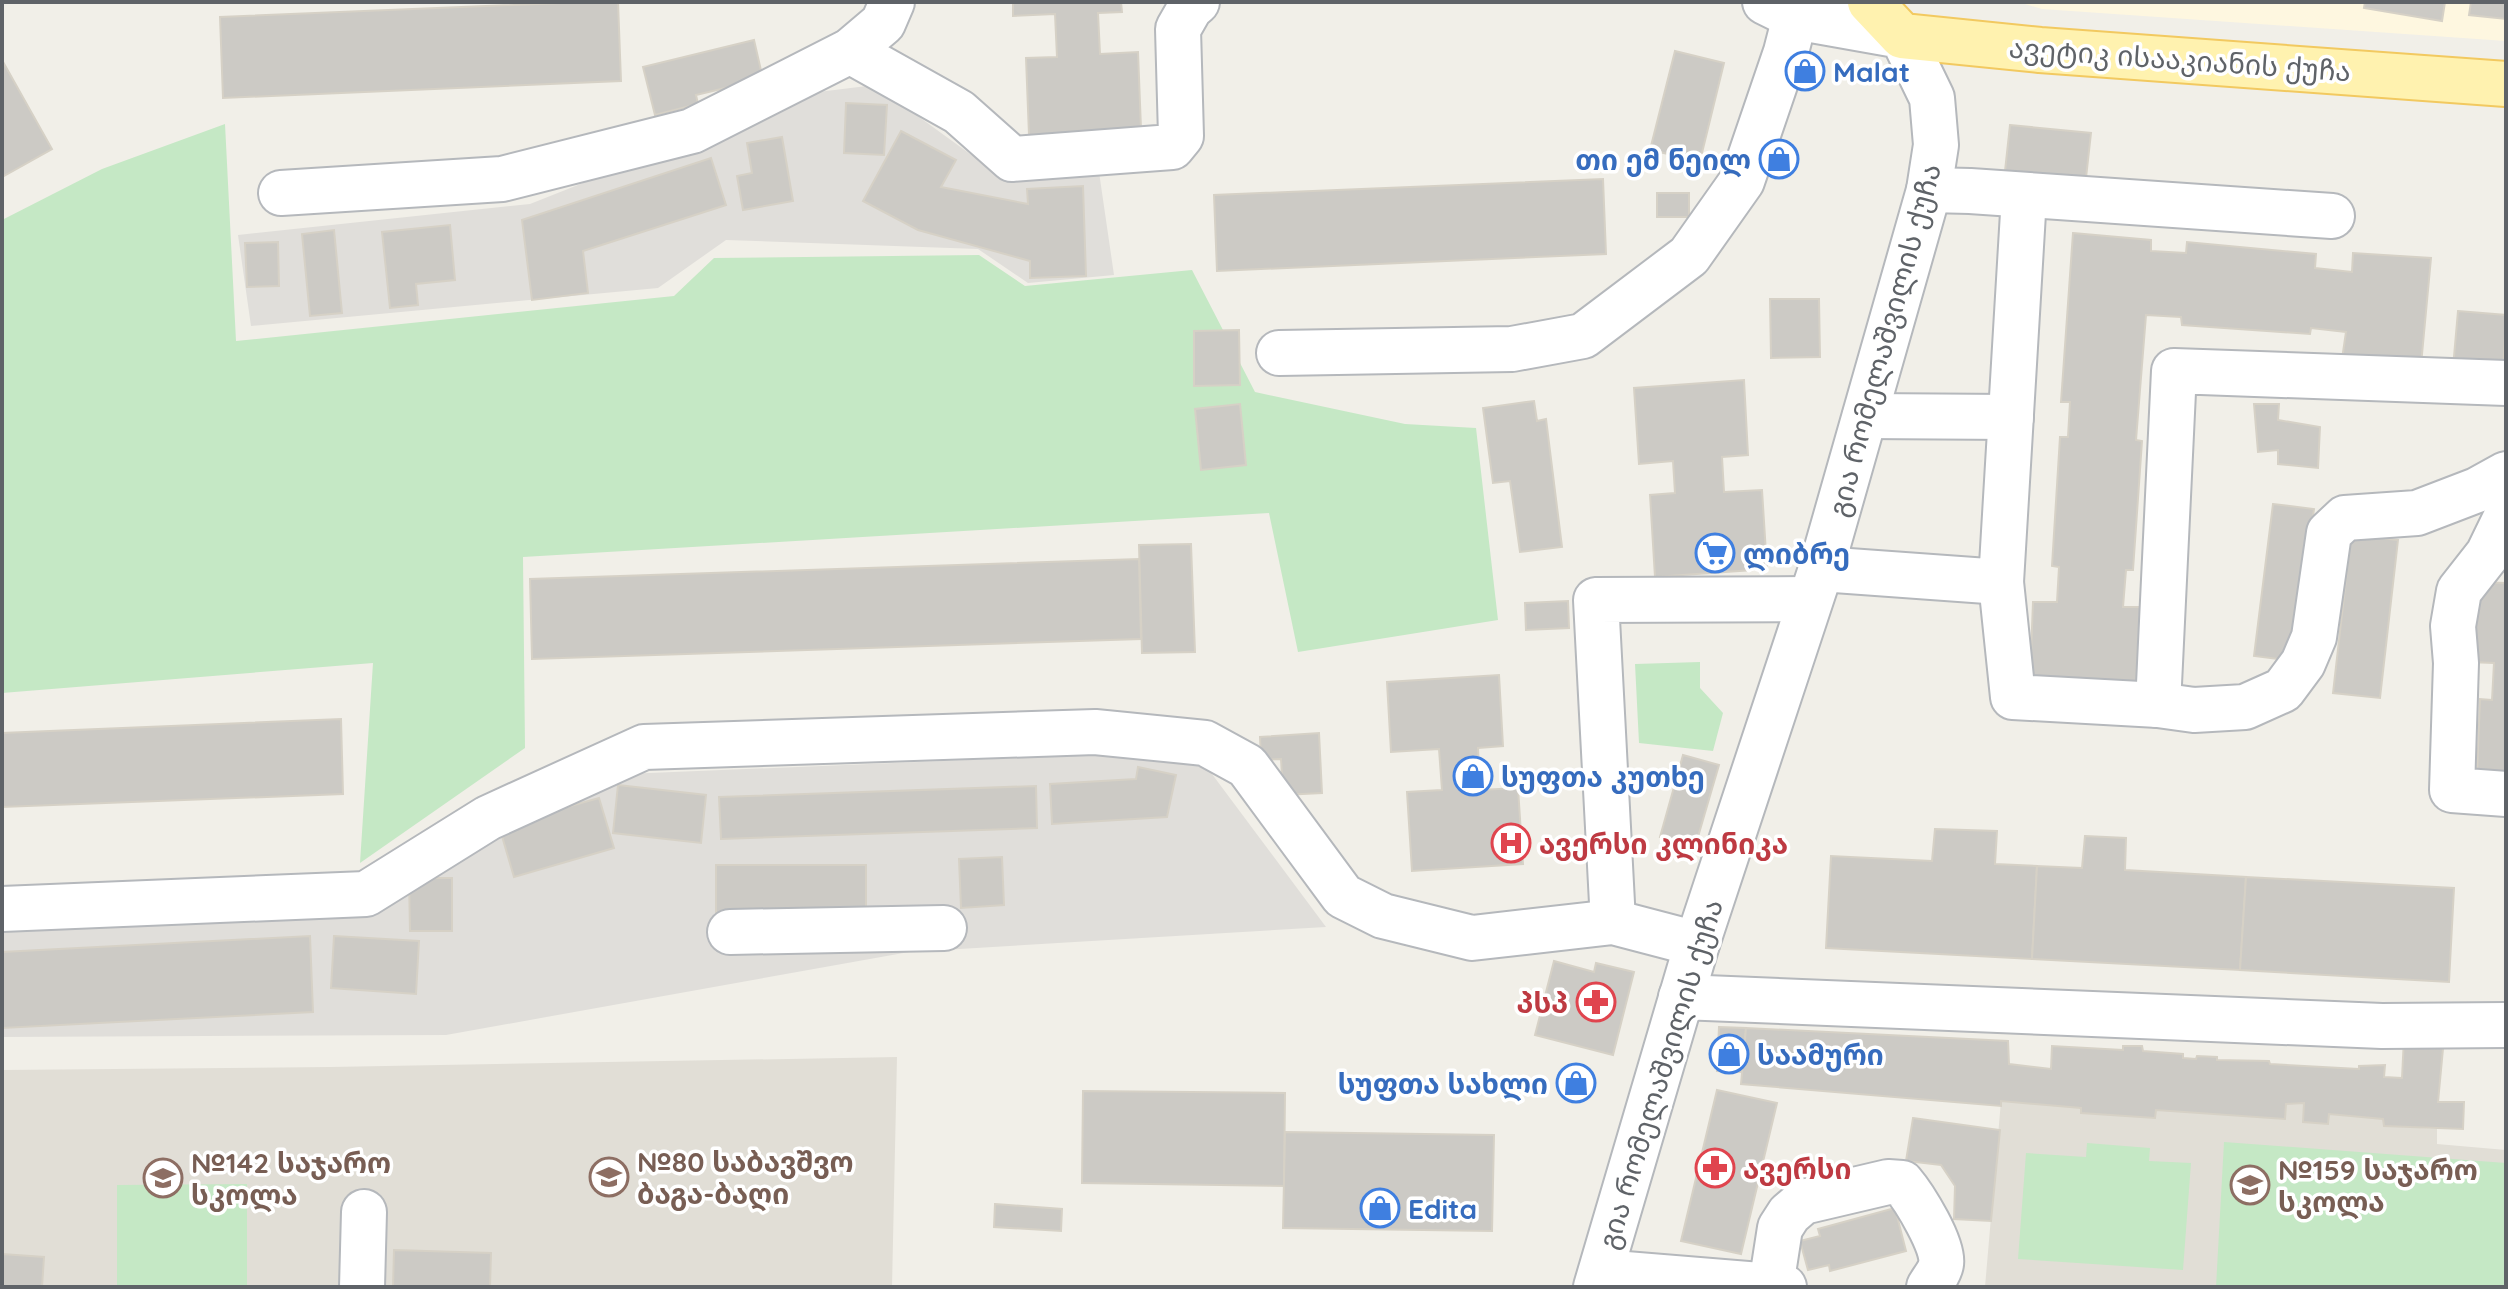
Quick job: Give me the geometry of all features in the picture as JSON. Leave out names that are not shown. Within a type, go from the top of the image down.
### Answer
[{"type":"main road","points":[[1870,2],[1902,36]]},
{"type":"main road","name":"ავეტიკ ისააკიანის ქუჩა","points":[[1902,36],[2040,50],[2506,84]]},
{"type":"street","points":[[281,193],[502,179],[692,131],[850,51],[883,23],[892,2]]},
{"type":"street","points":[[850,51],[959,112],[1012,159],[1172,147],[1181,136],[1178,29],[1197,2]]},
{"type":"street","points":[[1279,353],[1512,349],[1583,336],[1689,256],[1742,181],[1786,52],[1780,10],[1902,36]]},
{"type":"street","name":"გია რომელაშვილის ქუჩა","points":[[1598,1279],[1697,944],[1816,584],[1929,190],[1936,145],[1932,98],[1902,36]]},
{"type":"street","points":[[1929,190],[2332,216]]},
{"type":"street","points":[[2024,196],[2001,582],[2013,697],[2158,705],[2194,710],[2245,707],[2283,690],[2303,663],[2314,637],[2329,533],[2345,518],[2417,513],[2477,490],[2506,474]]},
{"type":"street","points":[[2158,705],[2174,371],[2506,383]]},
{"type":"street","points":[[1865,416],[2011,417]]},
{"type":"street","points":[[2506,517],[2488,554],[2459,591],[2453,626],[2456,663],[2452,790],[2506,794]]},
{"type":"street","points":[[1613,922],[1596,600],[1816,584],[2001,582]]},
{"type":"street","points":[[2,909],[366,894],[488,818],[644,747],[1095,732],[1205,743],[1247,766],[1343,896],[1383,916],[1472,938],[1613,922],[1697,944]]},
{"type":"street","points":[[730,932],[944,928]]},
{"type":"street","points":[[1681,997],[2369,1025],[2506,1025]]},
{"type":"street","points":[[1771,1286],[1780,1228],[1789,1214],[1803,1202],[1888,1182],[1902,1183],[1911,1193],[1940,1250],[1941,1264],[1929,1287]]},
{"type":"street","points":[[362,1287],[364,1212]]},
{"type":"street","points":[[1598,1279],[1784,1287]]},
{"type":"shaded area","points":[[2018,2],[2506,2],[2506,41],[2042,9]]},
{"type":"shaded area","points":[[875,85],[988,167],[1099,172],[1114,275],[1028,283],[978,249],[726,240],[658,288],[251,326],[238,235],[530,204],[810,93]]},
{"type":"shaded area","points":[[1113,754],[1206,766],[1326,927],[909,952],[446,1035],[2,1037],[2,909],[349,911],[601,775]]},
{"type":"shaded area","name":"№80 საბავშვო ბაგა-ბაღი","points":[[897,1057],[892,1287],[2,1287],[2,1070]]},
{"type":"shaded area","name":"№159 საჯარო სკოლა","points":[[2001,1101],[2081,1108],[2081,1113],[2154,1118],[2156,1110],[2284,1119],[2286,1104],[2304,1103],[2303,1122],[2328,1123],[2329,1114],[2383,1119],[2384,1126],[2437,1129],[2437,1144],[2506,1150],[2506,1287],[1985,1287]]},
{"type":"green space","points":[[225,124],[236,341],[674,296],[714,258],[979,255],[1025,286],[1192,270],[1255,392],[1405,424],[1476,428],[1498,620],[1298,652],[1269,513],[523,557],[525,748],[360,863],[373,663],[2,693],[2,220],[102,169]]},
{"type":"green space","points":[[1700,662],[1700,688],[1723,713],[1713,751],[1639,743],[1635,664]]},
{"type":"green space","points":[[2224,1142],[2506,1163],[2506,1287],[2216,1287]]},
{"type":"green space","points":[[2087,1143],[2150,1148],[2149,1161],[2191,1163],[2183,1270],[2018,1259],[2026,1153],[2086,1157]]},
{"type":"green space","points":[[247,1184],[247,1287],[117,1287],[117,1185]]},
{"type":"building","points":[[618,2],[621,81],[223,98],[220,17]]},
{"type":"building","points":[[1013,2],[1121,2],[1122,12],[1098,13],[1100,54],[1138,52],[1141,129],[1029,135],[1026,58],[1057,57],[1055,14],[1013,16]]},
{"type":"building","points":[[2365,2],[2445,2],[2442,21],[2364,8]]},
{"type":"building","points":[[2471,2],[2506,2],[2506,19],[2469,15]]},
{"type":"building","points":[[754,40],[763,79],[696,95],[698,104],[655,115],[643,67]]},
{"type":"building","points":[[1675,51],[1724,63],[1700,161],[1650,150]]},
{"type":"building","points":[[1801,56],[1819,64],[1811,83],[1793,75]]},
{"type":"building","points":[[2,60],[52,149],[2,177]]},
{"type":"building","points":[[846,103],[887,105],[884,155],[844,153]]},
{"type":"building","points":[[2010,125],[2091,133],[2086,178],[2005,171]]},
{"type":"building","points":[[901,131],[956,160],[941,187],[1028,204],[1027,189],[1083,186],[1086,276],[1030,278],[1030,261],[918,230],[863,201]]},
{"type":"building","points":[[782,137],[793,201],[743,210],[737,176],[752,173],[747,143]]},
{"type":"building","points":[[711,158],[726,205],[583,251],[588,293],[532,300],[522,220]]},
{"type":"building","points":[[1603,179],[1606,254],[1217,271],[1214,195]]},
{"type":"building","points":[[1657,193],[1689,193],[1689,217],[1657,217]]},
{"type":"building","points":[[450,225],[455,280],[416,284],[418,305],[390,308],[382,232]]},
{"type":"building","points":[[334,230],[342,313],[310,316],[302,234]]},
{"type":"building","points":[[2073,233],[2151,240],[2151,251],[2186,253],[2187,242],[2316,254],[2315,268],[2352,272],[2353,253],[2431,258],[2421,365],[2342,359],[2346,332],[2311,328],[2310,334],[2182,325],[2181,317],[2146,315],[2136,440],[2142,441],[2133,570],[2126,570],[2123,607],[2140,607],[2136,686],[2030,680],[2033,602],[2057,602],[2059,567],[2052,566],[2060,437],[2068,437],[2070,402],[2061,402]]},
{"type":"building","points":[[278,242],[279,286],[247,287],[245,243]]},
{"type":"building","points":[[1770,299],[1819,299],[1820,357],[1771,358]]},
{"type":"building","points":[[2458,311],[2506,315],[2503,372],[2453,368]]},
{"type":"building","points":[[1239,330],[1240,385],[1194,386],[1194,331]]},
{"type":"building","points":[[1744,380],[1748,455],[1722,457],[1724,492],[1762,490],[1767,569],[1655,577],[1650,495],[1675,493],[1673,461],[1639,464],[1634,388]]},
{"type":"building","points":[[1534,401],[1537,421],[1546,419],[1562,547],[1520,552],[1510,481],[1493,483],[1483,408]]},
{"type":"building","points":[[1240,404],[1246,465],[1201,470],[1195,409]]},
{"type":"building","points":[[2254,404],[2279,404],[2278,420],[2320,427],[2318,468],[2278,464],[2278,450],[2258,452]]},
{"type":"building","points":[[2273,504],[2314,509],[2294,661],[2254,656]]},
{"type":"building","points":[[2351,535],[2398,540],[2380,698],[2333,693]]},
{"type":"building","points":[[1191,544],[1195,652],[1142,653],[1139,545]]},
{"type":"building","points":[[1139,559],[1141,639],[532,659],[530,579]]},
{"type":"building","points":[[2474,582],[2506,583],[2506,777],[2477,775],[2480,699],[2492,700],[2494,663],[2469,662]]},
{"type":"building","points":[[1568,601],[1569,628],[1526,630],[1525,603]]},
{"type":"building","points":[[1499,675],[1503,746],[1478,748],[1480,790],[1518,788],[1523,864],[1412,871],[1407,792],[1442,790],[1439,749],[1391,752],[1387,682]]},
{"type":"building","points":[[341,719],[343,794],[2,807],[2,733]]},
{"type":"building","points":[[1319,733],[1322,793],[1283,795],[1281,759],[1261,760],[1260,737]]},
{"type":"building","points":[[1683,755],[1719,765],[1695,847],[1660,837]]},
{"type":"building","points":[[1138,767],[1176,775],[1167,817],[1052,824],[1050,784],[1136,779]]},
{"type":"building","points":[[618,785],[706,795],[701,843],[613,833]]},
{"type":"building","points":[[1036,786],[1037,828],[721,839],[719,797]]},
{"type":"building","points":[[599,798],[614,848],[514,877],[499,826]]},
{"type":"building","points":[[1935,829],[1997,831],[1995,864],[2037,866],[2032,959],[1826,948],[1831,856],[1932,861]]},
{"type":"building","points":[[2085,836],[2126,838],[2125,870],[2246,877],[2240,970],[2032,959],[2037,866],[2082,868]]},
{"type":"building","points":[[1002,857],[1004,905],[961,908],[959,859]]},
{"type":"building","points":[[716,865],[866,865],[866,913],[716,913]]},
{"type":"building","points":[[2246,877],[2454,888],[2449,982],[2240,970]]},
{"type":"building","points":[[409,878],[452,878],[452,931],[410,931]]},
{"type":"building","points":[[310,936],[313,1012],[2,1028],[2,952]]},
{"type":"building","points":[[334,936],[419,941],[416,994],[331,988]]},
{"type":"building","points":[[1554,961],[1594,972],[1596,963],[1634,972],[1613,1055],[1535,1035]]},
{"type":"building","points":[[1719,1027],[1746,1028],[1742,1072],[1717,1071]]},
{"type":"building","points":[[1746,1028],[2008,1041],[2009,1064],[2051,1069],[2052,1046],[2123,1050],[2123,1046],[2142,1046],[2143,1051],[2183,1054],[2183,1058],[2217,1057],[2217,1060],[2359,1069],[2359,1066],[2385,1065],[2384,1077],[2402,1078],[2404,1038],[2444,1038],[2438,1102],[2464,1102],[2463,1129],[2384,1126],[2383,1119],[2329,1114],[2328,1124],[2303,1122],[2304,1103],[2286,1104],[2285,1119],[2156,1110],[2155,1118],[2081,1113],[2081,1108],[2001,1101],[2001,1106],[1741,1084]]},
{"type":"building","points":[[1564,1070],[1588,1079],[1583,1095],[1558,1086]]},
{"type":"building","points":[[1717,1090],[1777,1103],[1741,1254],[1681,1241]]},
{"type":"building","points":[[1083,1091],[1285,1093],[1284,1186],[1082,1183]]},
{"type":"building","points":[[1913,1118],[2000,1130],[1991,1221],[1954,1219],[1955,1186],[1941,1165],[1906,1161]]},
{"type":"building","points":[[1285,1132],[1494,1135],[1492,1231],[1283,1228]]},
{"type":"building","points":[[995,1204],[1062,1209],[1061,1231],[994,1227]]},
{"type":"building","points":[[1895,1208],[1906,1251],[1830,1271],[1829,1265],[1808,1270],[1800,1241],[1820,1236],[1818,1229]]},
{"type":"building","points":[[394,1250],[491,1253],[490,1287],[393,1287]]},
{"type":"building","points":[[2,1254],[44,1257],[42,1287],[2,1287]]},
{"type":"place","name":"Malat","points":[[1805,71]]},
{"type":"place","name":"თი ემ ნეილ","points":[[1779,159]]},
{"type":"place","name":"ლიბრე","points":[[1715,553]]},
{"type":"place","name":"სუფთა კუთხე","points":[[1473,776]]},
{"type":"place","name":"ავერსი კლინიკა","points":[[1511,843]]},
{"type":"place","name":"პსპ","points":[[1596,1002]]},
{"type":"place","name":"საამური","points":[[1729,1054]]},
{"type":"place","name":"სუფთა სახლი","points":[[1576,1083]]},
{"type":"place","name":"ავერსი","points":[[1715,1168]]},
{"type":"place","name":"№80 საბავშვო ბაგა-ბაღი","points":[[609,1177]]},
{"type":"place","name":"№142 საჯარო სკოლა","points":[[163,1178]]},
{"type":"place","name":"№159 საჯარო სკოლა","points":[[2250,1185]]},
{"type":"place","name":"Edita","points":[[1380,1208]]}]
